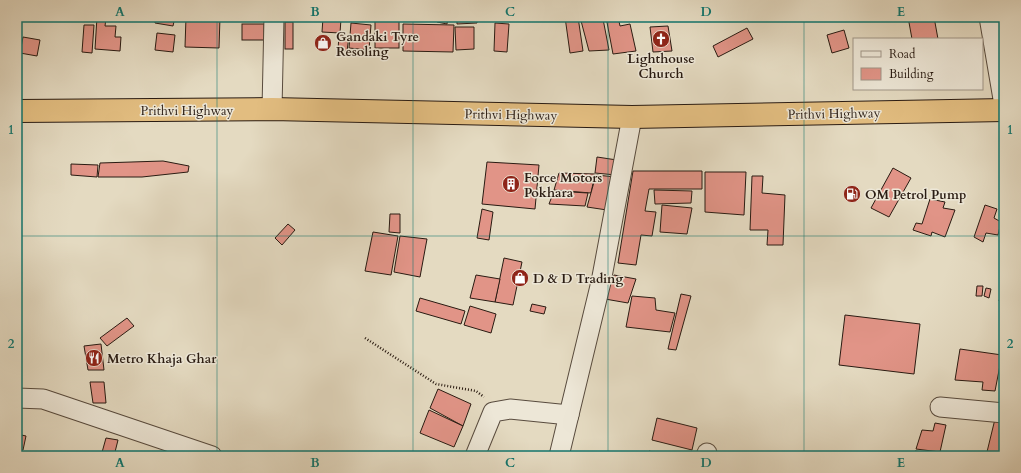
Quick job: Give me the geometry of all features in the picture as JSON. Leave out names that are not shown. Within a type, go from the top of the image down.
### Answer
[{"type":"highway","name":"Prithvi Highway","points":[[17,111],[272,109],[632,117],[1004,110]]},
{"type":"street","points":[[272,109],[274,17]]},
{"type":"street","points":[[989,17],[1004,105]]},
{"type":"street","points":[[559,456],[601,282],[632,117]]},
{"type":"street","points":[[17,398],[43,400],[212,456]]},
{"type":"street","points":[[940,407],[1004,413]]},
{"type":"street","points":[[475,456],[493,412],[510,409],[569,416]]},
{"type":"path","points":[[365,338],[436,384],[476,391],[491,401],[493,412]]},
{"type":"building","points":[[97,17],[106,18],[105,26],[116,26],[115,37],[121,37],[120,51],[95,49]]},
{"type":"building","points":[[155,17],[175,17],[173,26],[155,23]]},
{"type":"building","points":[[186,17],[220,17],[219,48],[185,47]]},
{"type":"building","points":[[375,17],[399,17],[399,48],[375,48]]},
{"type":"building","points":[[438,17],[448,17],[447,24],[437,22]]},
{"type":"building","points":[[457,17],[477,17],[477,23],[457,24]]},
{"type":"building","points":[[565,17],[578,17],[583,51],[570,53]]},
{"type":"building","points":[[580,17],[594,17],[595,21],[603,19],[609,50],[589,51]]},
{"type":"building","points":[[606,17],[618,17],[620,26],[630,24],[636,51],[613,54]]},
{"type":"building","points":[[908,17],[934,17],[938,38],[912,38]]},
{"type":"building","points":[[323,18],[341,19],[340,33],[322,32]]},
{"type":"building","points":[[285,22],[293,22],[293,49],[285,49]]},
{"type":"building","points":[[351,23],[371,25],[369,50],[349,48]]},
{"type":"building","points":[[495,23],[509,24],[507,52],[494,51]]},
{"type":"building","points":[[242,24],[264,24],[264,40],[242,40]]},
{"type":"building","points":[[403,24],[454,25],[453,52],[403,51]]},
{"type":"building","points":[[84,25],[94,25],[92,53],[82,52]]},
{"type":"building","name":"Lighthouse Church","points":[[668,26],[672,51],[653,52],[650,27]]},
{"type":"building","points":[[455,27],[474,27],[474,49],[456,50]]},
{"type":"building","points":[[747,28],[753,39],[718,57],[713,46]]},
{"type":"building","points":[[17,29],[21,30],[18,51],[17,51]]},
{"type":"building","points":[[844,30],[849,48],[832,53],[827,35]]},
{"type":"building","points":[[157,33],[175,35],[173,52],[155,50]]},
{"type":"building","points":[[339,35],[349,36],[347,51],[338,50]]},
{"type":"building","points":[[23,37],[40,40],[37,56],[20,53]]},
{"type":"building","points":[[597,157],[617,160],[616,175],[595,173]]},
{"type":"building","points":[[163,161],[189,166],[188,172],[142,177],[98,177],[100,163]]},
{"type":"building","name":"Force Motors Pokhara","points":[[487,162],[539,165],[535,209],[482,204]]},
{"type":"building","points":[[71,164],[98,165],[97,177],[71,175]]},
{"type":"building","points":[[893,168],[911,178],[889,217],[871,208]]},
{"type":"building","points":[[633,171],[702,171],[702,189],[649,189],[645,211],[656,212],[652,236],[641,235],[636,265],[618,263]]},
{"type":"building","points":[[705,172],[746,172],[744,215],[705,212]]},
{"type":"building","points":[[559,173],[595,174],[591,193],[554,190]]},
{"type":"building","points":[[596,175],[616,177],[607,210],[587,207]]},
{"type":"building","points":[[752,176],[763,176],[762,193],[785,195],[783,245],[767,245],[768,230],[750,230]]},
{"type":"building","points":[[654,190],[692,191],[691,203],[655,204]]},
{"type":"building","points":[[554,191],[588,193],[585,206],[549,204]]},
{"type":"building","points":[[930,199],[945,202],[943,208],[955,210],[945,237],[932,232],[931,236],[913,230],[916,223],[922,224]]},
{"type":"building","points":[[662,205],[692,208],[687,234],[660,232]]},
{"type":"building","points":[[985,205],[997,209],[994,218],[1001,222],[998,235],[986,233],[983,242],[974,237]]},
{"type":"building","points":[[482,209],[493,212],[489,240],[477,238]]},
{"type":"building","points":[[390,214],[400,214],[400,233],[389,232]]},
{"type":"building","points":[[288,224],[295,230],[282,245],[275,238]]},
{"type":"building","points":[[373,232],[398,236],[391,275],[365,271]]},
{"type":"building","points":[[400,236],[427,239],[420,277],[394,272]]},
{"type":"building","points":[[1003,252],[1004,266],[1000,266]]},
{"type":"building","points":[[504,258],[522,262],[513,305],[495,302]]},
{"type":"building","points":[[476,275],[500,279],[495,302],[470,298]]},
{"type":"building","points":[[614,275],[636,279],[628,303],[605,299]]},
{"type":"building","points":[[1004,283],[1004,302],[999,301]]},
{"type":"building","points":[[977,286],[983,286],[982,296],[976,296]]},
{"type":"building","points":[[986,288],[991,289],[989,298],[984,296]]},
{"type":"building","points":[[681,294],[691,296],[676,350],[668,349]]},
{"type":"building","points":[[632,296],[655,298],[656,310],[675,313],[670,332],[626,327]]},
{"type":"building","points":[[420,298],[465,311],[461,324],[416,311]]},
{"type":"building","points":[[532,304],[546,307],[544,314],[530,311]]},
{"type":"building","points":[[470,306],[496,314],[491,333],[464,325]]},
{"type":"building","points":[[845,315],[920,324],[914,374],[839,365]]},
{"type":"building","points":[[127,318],[134,326],[107,346],[100,338]]},
{"type":"building","name":"Metro Khaja Ghar","points":[[101,344],[104,370],[88,370],[84,346]]},
{"type":"building","points":[[960,349],[1002,355],[995,391],[982,390],[983,382],[955,380]]},
{"type":"building","points":[[90,382],[104,382],[106,403],[93,403]]},
{"type":"building","points":[[438,389],[471,404],[463,426],[430,408]]},
{"type":"building","points":[[429,410],[463,426],[454,447],[420,433]]},
{"type":"building","points":[[657,418],[697,428],[692,450],[652,440]]},
{"type":"building","points":[[995,419],[1004,420],[1004,441],[1000,456],[986,456]]},
{"type":"building","points":[[935,423],[946,425],[940,452],[916,449],[922,430],[933,431]]},
{"type":"building","points":[[17,434],[26,436],[23,450],[17,448]]},
{"type":"building","points":[[106,438],[118,440],[114,456],[101,456]]},
{"type":"building","points":[[649,451],[668,456],[648,456]]},
{"type":"building","points":[[915,451],[938,454],[938,456],[913,456]]},
{"type":"place","name":"Lighthouse Church","points":[[661,39]]},
{"type":"place","name":"Gandaki Tyre Resoling","points":[[323,43]]},
{"type":"place","name":"Force Motors Pokhara","points":[[511,184]]},
{"type":"place","name":"OM Petrol Pump","points":[[852,194]]},
{"type":"place","name":"D & D Trading","points":[[520,278]]},
{"type":"place","name":"Metro Khaja Ghar","points":[[94,358]]}]
